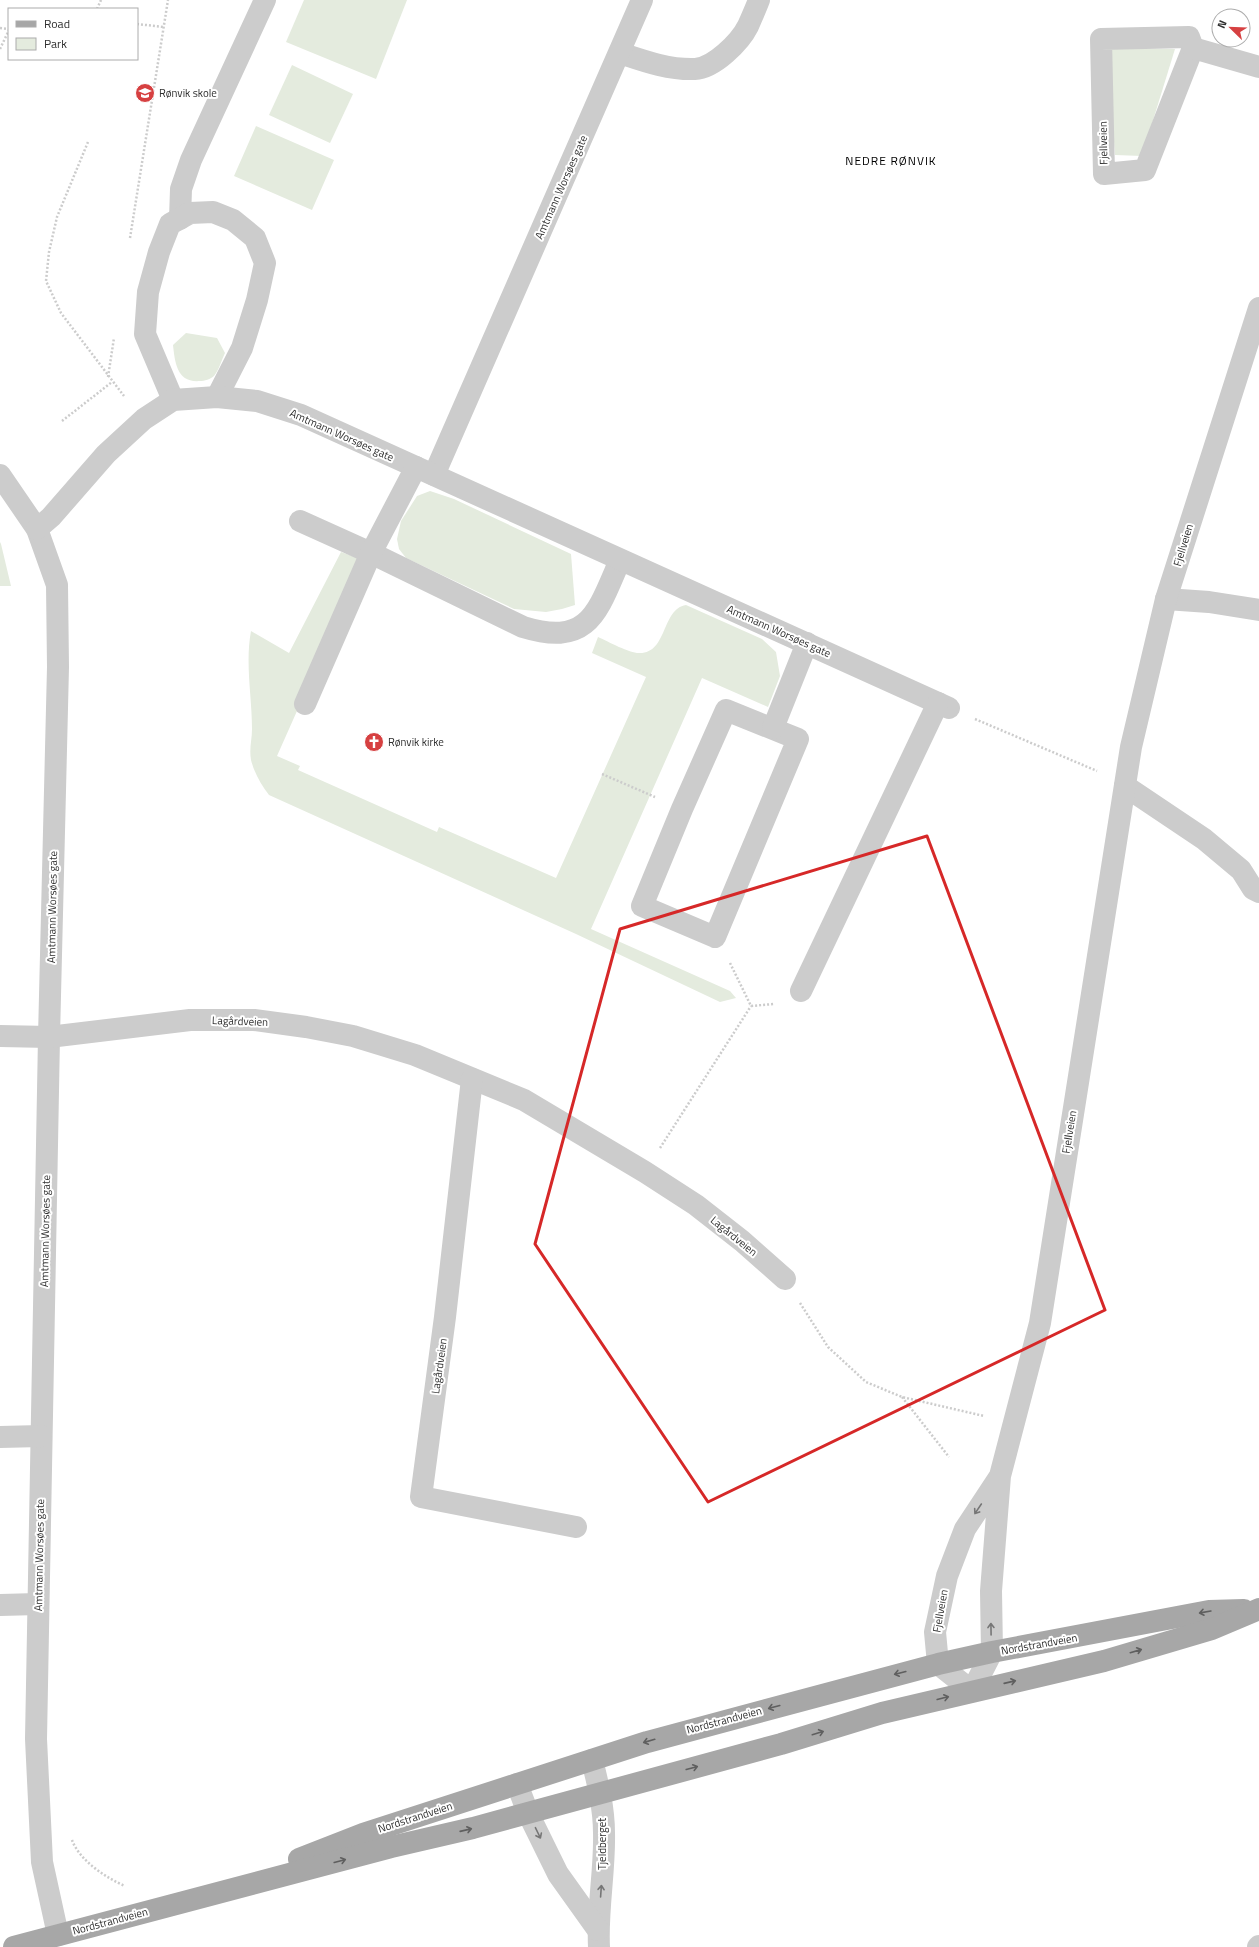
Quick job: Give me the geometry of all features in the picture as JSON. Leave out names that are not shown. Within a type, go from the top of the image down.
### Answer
[{"type":"main road","name":"Nordstrandveien","points":[[207,1896],[363,1834],[647,1742],[938,1664],[992,1652],[1209,1611],[1258,1610]]},
{"type":"main road","name":"Nordstrandveien","points":[[14,1947],[600,1794],[781,1744],[882,1713],[1104,1661],[1212,1629],[1258,1610]]},
{"type":"street","points":[[180,218],[181,189],[191,160],[265,0]]},
{"type":"street","name":"Amtmann Worsøes gate","points":[[425,471],[620,53],[642,0]]},
{"type":"street","points":[[620,53],[671,68],[696,69],[716,61],[732,46],[748,27],[759,0]]},
{"type":"street","name":"Fjellveien","points":[[1189,37],[1193,48],[1145,170],[1104,174],[1101,39],[1189,37]]},
{"type":"street","name":"Fjellveien","points":[[1193,48],[1259,68]]},
{"type":"street","points":[[37,529],[51,517],[106,454],[144,420],[173,400],[145,334],[148,292],[159,252],[170,224],[190,213],[213,212],[233,220],[255,238],[264,263],[257,300],[242,348],[217,397]]},
{"type":"street","name":"Fjellveien","points":[[972,1691],[992,1652],[990,1591],[1000,1476],[1040,1323],[1131,748],[1166,599],[1259,308]]},
{"type":"street","name":"Amtmann Worsøes gate","points":[[173,400],[217,397],[257,401],[301,415],[944,706]]},
{"type":"street","points":[[305,704],[371,553],[425,471]]},
{"type":"street","name":"Amtmann Worsøes gate","points":[[0,475],[37,529],[57,585],[58,667],[48,1037],[36,1739],[42,1862],[58,1935]]},
{"type":"street","points":[[300,521],[371,553],[523,627],[538,632],[558,634],[571,631],[584,625],[595,612],[620,560]]},
{"type":"street","points":[[1166,599],[1208,602],[1259,610]]},
{"type":"street","points":[[773,728],[807,643]]},
{"type":"street","points":[[802,991],[944,706]]},
{"type":"street","points":[[726,710],[798,739],[715,937],[642,906],[682,809],[726,710]]},
{"type":"street","points":[[1125,786],[1204,839],[1241,870],[1253,889],[1259,892]]},
{"type":"street","name":"Lagårdveien","points":[[0,1036],[48,1037],[190,1020],[254,1020],[306,1027],[353,1036],[415,1055],[524,1100],[645,1172],[696,1205],[737,1236],[784,1279]]},
{"type":"street","name":"Lagårdveien","points":[[472,1078],[445,1317],[421,1497],[576,1527]]},
{"type":"street","points":[[0,1437],[41,1436]]},
{"type":"street","name":"Fjellveien","points":[[938,1664],[935,1632],[947,1576],[965,1528],[1000,1476]]},
{"type":"street","points":[[0,1605],[38,1604]]},
{"type":"street","points":[[938,1664],[972,1691]]},
{"type":"street","name":"Tjeldberget","points":[[592,1760],[600,1794],[604,1832],[599,1938]]},
{"type":"street","name":"Tjeldberget","points":[[517,1784],[528,1813],[558,1874],[599,1938]]},
{"type":"path","points":[[129,245],[168,0]]},
{"type":"path","points":[[138,24],[164,27]]},
{"type":"path","points":[[0,49],[8,32]]},
{"type":"path","points":[[88,142],[57,217],[49,252],[46,281],[61,313],[108,377],[126,398]]},
{"type":"path","points":[[108,377],[116,330]]},
{"type":"path","points":[[62,421],[112,382]]},
{"type":"path","points":[[944,706],[1092,770],[1106,774],[1125,786]]},
{"type":"path","points":[[602,774],[682,809]]},
{"type":"path","points":[[715,937],[751,1006]]},
{"type":"path","points":[[751,1006],[776,1003],[802,991]]},
{"type":"path","points":[[645,1172],[751,1006]]},
{"type":"path","points":[[784,1279],[828,1347],[866,1382],[902,1397],[987,1417]]},
{"type":"path","points":[[902,1397],[949,1457]]},
{"type":"highlighted area","points":[[927,836],[1105,1310],[708,1502],[535,1244],[620,929]]},
{"type":"green space","points":[[304,0],[407,0],[376,79],[286,42]]},
{"type":"green space","points":[[1107,48],[1175,49],[1142,156],[1115,155]]},
{"type":"green space","points":[[292,65],[353,94],[330,143],[269,115]]},
{"type":"green space","points":[[256,126],[334,160],[312,210],[234,176]]},
{"type":"green space","points":[[186,333],[217,338],[225,353],[214,376],[207,380],[192,381],[186,379],[176,365],[173,345]]},
{"type":"green space","points":[[430,491],[454,499],[571,554],[575,605],[546,612],[514,609],[406,558],[399,549],[397,539],[401,521],[417,496]]},
{"type":"green space","points":[[0,542],[1,544],[11,586],[0,586]]},
{"type":"green space","points":[[341,552],[358,558],[301,702],[277,756],[300,766],[298,770],[437,832],[439,827],[556,878],[646,677],[592,653],[598,637],[635,653],[648,651],[655,646],[660,639],[672,614],[678,608],[686,605],[762,639],[776,652],[780,676],[768,707],[702,678],[591,929],[730,991],[736,998],[720,1002],[576,934],[269,795],[256,774],[250,756],[252,717],[249,643],[251,631],[289,653]]},
{"type":"place","name":"Rønvik skole","points":[[145,93]]},
{"type":"place","name":"Rønvik kirke","points":[[374,742]]},
{"type":"district","name":"NEDRE RØNVIK","points":[[891,160]]}]
